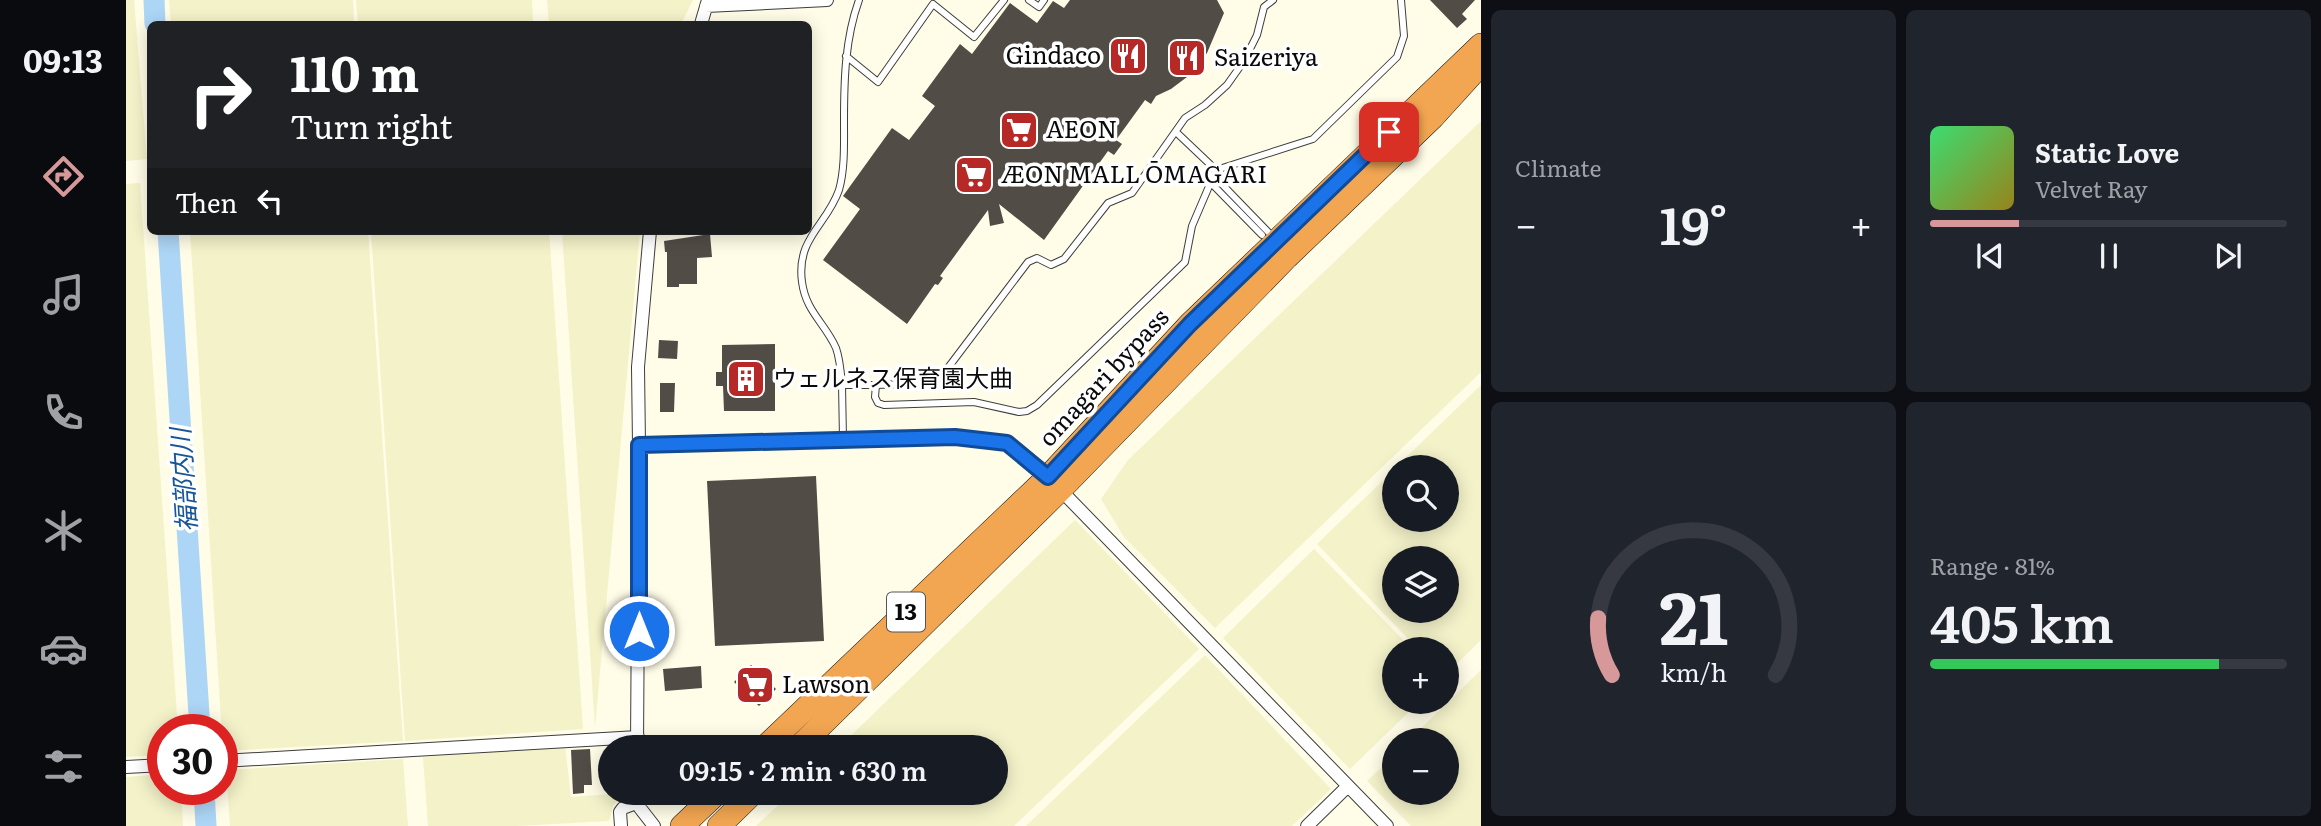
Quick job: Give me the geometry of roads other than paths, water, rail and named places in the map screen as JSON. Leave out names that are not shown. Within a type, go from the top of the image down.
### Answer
[{"type":"highway","name":"omagari bypass","points":[[811,735],[1054,483],[1190,324],[1269,238],[1481,45]]},
{"type":"highway","name":"omagari bypass","points":[[778,735],[1054,483],[1433,117],[1481,64]]},
{"type":"highway","points":[[682,826],[704,805]]},
{"type":"highway","points":[[719,826],[740,805]]},
{"type":"street","points":[[702,21],[707,3],[827,0]]},
{"type":"street","points":[[638,735],[638,367],[650,235]]},
{"type":"street","points":[[639,445],[955,437],[1007,443],[1054,483],[1387,826]]},
{"type":"street","points":[[238,760],[598,744]]},
{"type":"street","points":[[126,767],[147,766]]},
{"type":"street","points":[[1307,826],[1348,786]]},
{"type":"street","points":[[621,826],[620,812],[628,805]]},
{"type":"street","points":[[642,805],[654,826]]},
{"type":"lane","points":[[812,233],[839,190],[844,154],[846,56],[859,0]]},
{"type":"lane","points":[[846,56],[878,82],[933,4],[974,37],[1004,0]]},
{"type":"lane","points":[[1030,0],[1039,7],[1044,0]]},
{"type":"lane","points":[[842,385],[931,383],[941,377],[1028,262],[1037,258],[1047,264],[1060,262],[1108,203],[1132,192],[1185,118],[1205,105],[1227,85],[1257,35],[1264,7],[1273,0]]},
{"type":"lane","points":[[876,385],[875,397],[878,403],[884,405],[974,402],[1018,412],[1027,411],[1037,405],[1185,262],[1192,226],[1214,176],[1313,139],[1397,57],[1404,36],[1401,0]]},
{"type":"lane","points":[[1176,132],[1269,238]]},
{"type":"lane","points":[[1214,176],[1269,238]]},
{"type":"lane","points":[[811,235],[805,250],[802,281],[810,311],[836,348],[842,385],[843,439]]},
{"type":"waterway","name":"福部内川","points":[[154,0],[155,21]]},
{"type":"waterway","name":"福部内川","points":[[168,235],[199,714]]},
{"type":"waterway","name":"福部内川","points":[[205,805],[206,826]]},
{"type":"place","name":"Gindaco","points":[[1128,56]]},
{"type":"place","name":"Saizeriya","points":[[1187,58]]},
{"type":"place","name":"AEON","points":[[1019,130]]},
{"type":"place","name":"ÆON MALL ŌMAGARI","points":[[974,175]]},
{"type":"place","name":"ウェルネス保育園大曲","points":[[746,379]]},
{"type":"place","name":"Lawson","points":[[755,685]]}]
